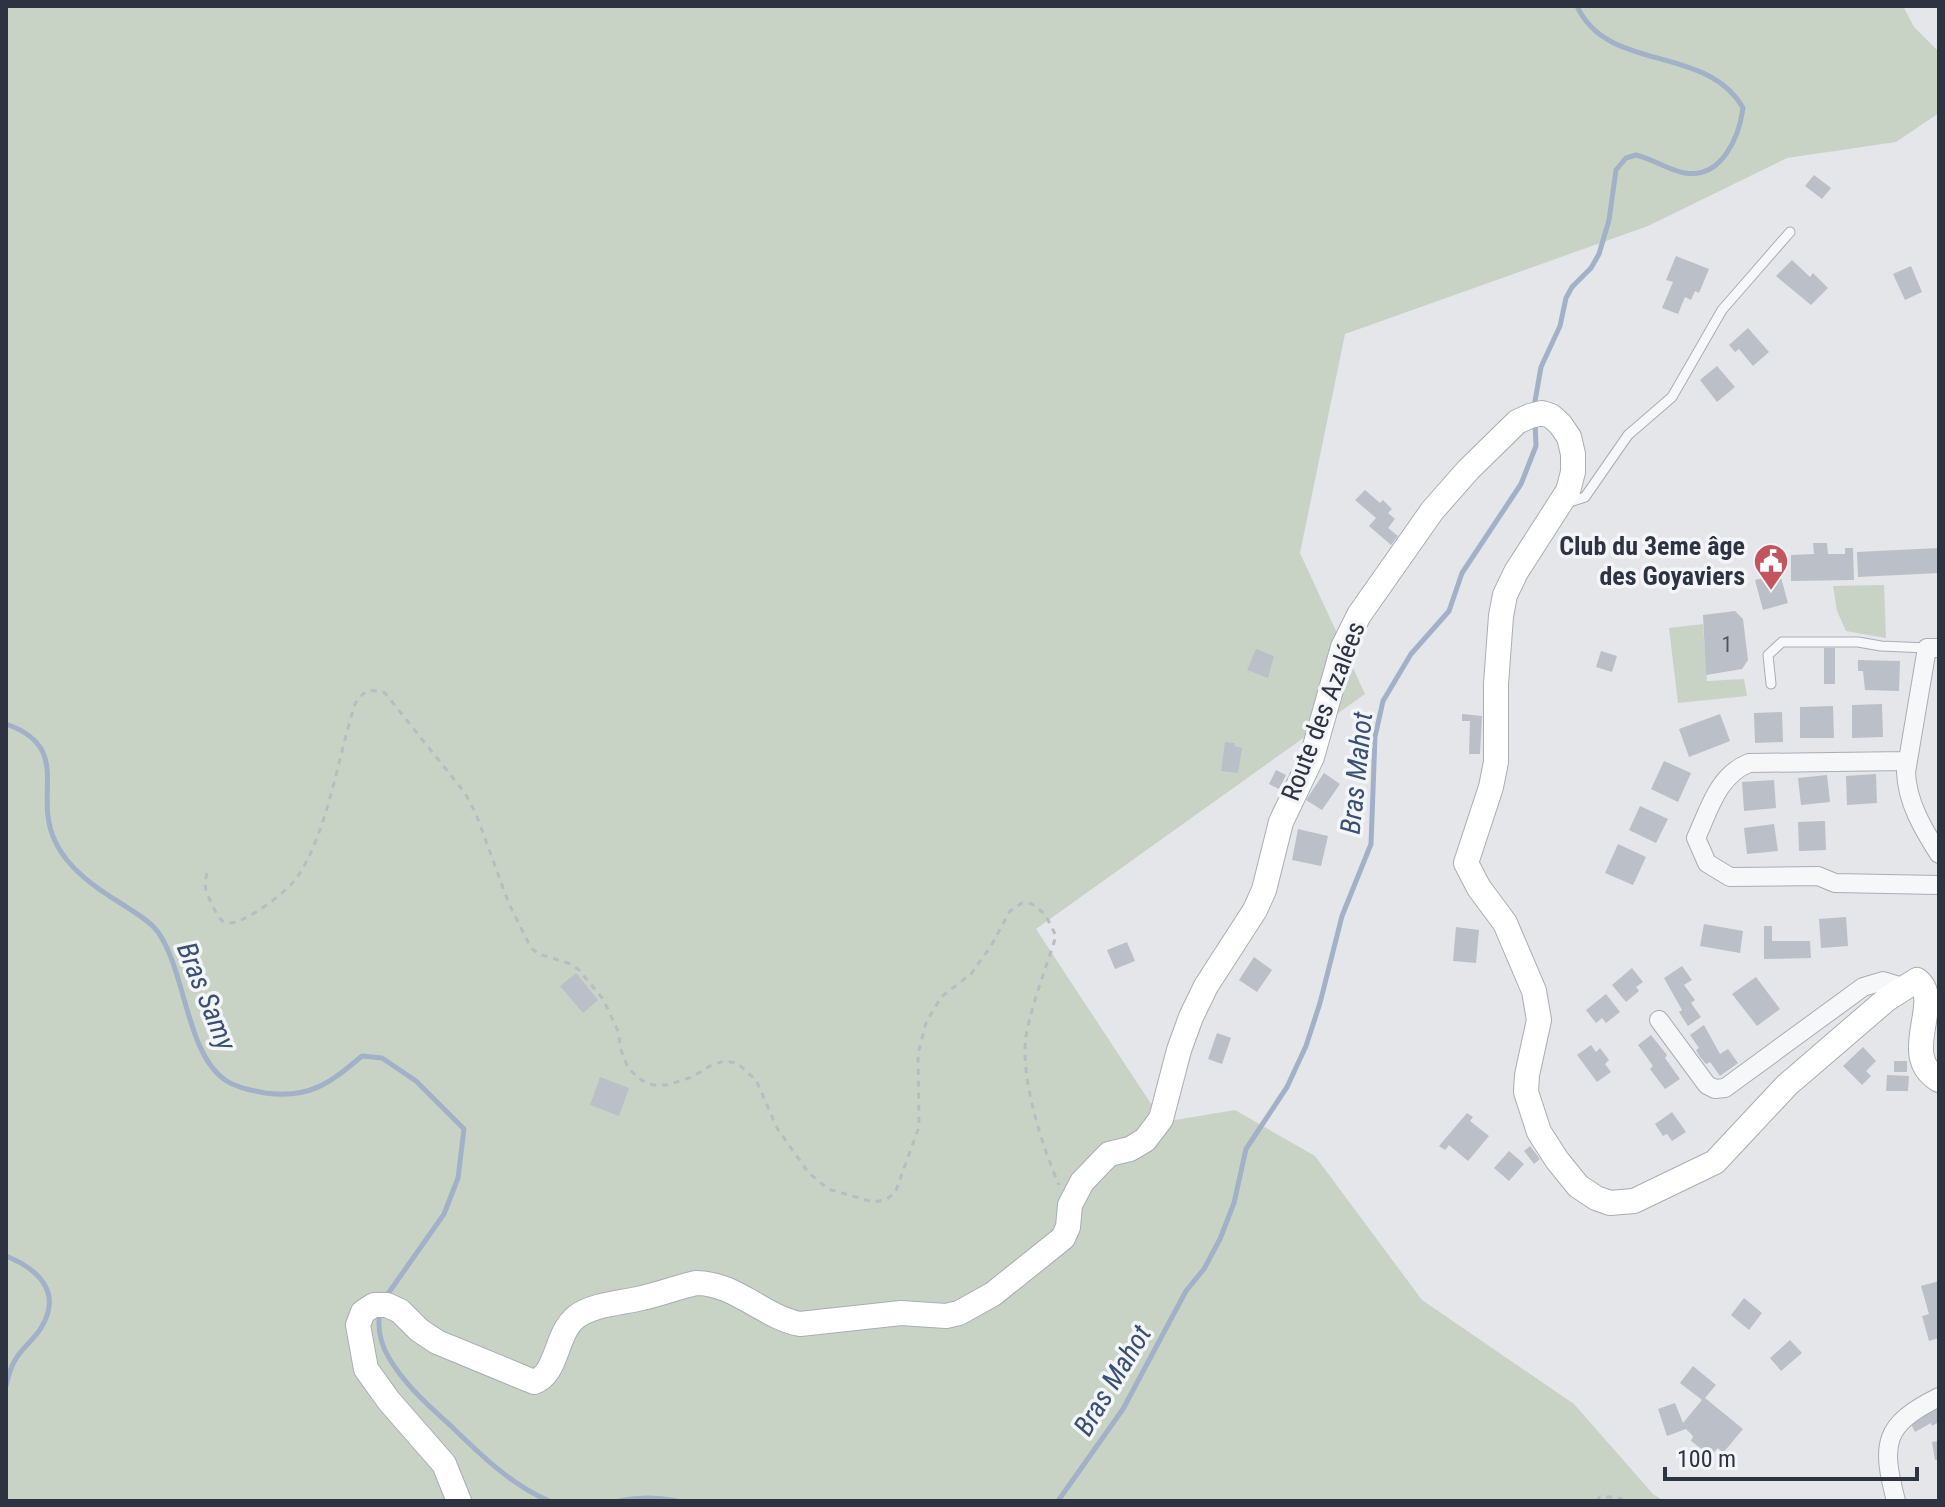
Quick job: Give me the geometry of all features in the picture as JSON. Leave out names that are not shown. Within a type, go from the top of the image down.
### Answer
[{"type":"main road","name":"Route des Azalées","points":[[459,1501],[438,1456],[389,1401],[366,1369],[358,1325],[363,1312],[374,1305],[387,1305],[400,1311],[437,1342],[534,1382],[545,1377],[550,1370],[561,1335],[577,1316],[588,1310],[696,1283],[710,1283],[787,1322],[800,1324],[901,1313],[946,1316],[959,1313],[993,1294],[1063,1238],[1073,1199],[1082,1182],[1109,1154],[1130,1149],[1145,1140],[1161,1119],[1191,1017],[1206,986],[1255,910],[1264,890],[1281,822],[1312,757],[1343,647],[1359,615],[1432,511],[1505,432],[1530,416],[1542,413],[1560,424],[1569,437],[1573,472],[1568,491],[1505,595],[1496,684],[1496,762],[1466,863],[1479,888],[1505,923],[1534,991],[1539,1020],[1526,1092],[1539,1132],[1557,1160],[1578,1186],[1610,1203],[1634,1201],[1705,1169],[1724,1154],[1787,1085],[1903,987]]},
{"type":"main road","points":[[1903,987],[1917,980],[1924,984],[1932,998],[1922,1059],[1928,1071],[1939,1080]]},
{"type":"street","points":[[1933,648],[1906,761],[1906,788],[1939,854]]},
{"type":"street","points":[[1906,761],[1749,763],[1727,776],[1696,838],[1707,863],[1730,877],[1818,876],[1835,883],[1939,885]]},
{"type":"street","points":[[1659,1020],[1707,1085],[1715,1089],[1725,1088],[1863,987],[1883,981],[1903,987]]},
{"type":"street","points":[[1896,1501],[1886,1457],[1891,1437],[1911,1411],[1939,1397]]},
{"type":"lane","points":[[1557,508],[1585,497],[1628,435],[1672,397],[1722,310],[1790,232]]},
{"type":"lane","points":[[1771,684],[1768,655],[1782,642],[1858,642],[1933,648]]},
{"type":"path","points":[[207,873],[204,889],[219,917],[231,924],[252,914],[294,882],[304,865],[327,805],[355,704],[363,692],[371,689],[385,693],[465,793],[476,814],[509,904],[531,948],[539,954],[571,964],[603,999],[618,1031],[628,1068],[641,1080],[653,1085],[667,1085],[724,1061],[737,1063],[756,1080],[777,1128],[817,1182],[828,1189],[873,1202],[885,1200],[895,1193],[919,1127],[918,1054],[926,1023],[941,997],[971,974],[1010,911],[1022,903],[1032,904],[1045,914],[1056,936],[1026,1037],[1026,1073],[1058,1184],[1073,1199]]},
{"type":"path","points":[[1596,1501],[1600,1497],[1617,1497],[1625,1501]]},
{"type":"shaded area","points":[[6,6],[1903,6],[1914,27],[1939,52],[1939,113],[1896,142],[1787,158],[1648,226],[1345,334],[1300,553],[1365,694],[1036,929],[1163,1122],[1235,1110],[1315,1156],[1422,1300],[1574,1404],[1653,1494],[1664,1501],[6,1501]]},
{"type":"shaded area","points":[[1884,585],[1886,638],[1846,631],[1837,611],[1833,586]]},
{"type":"shaded area","points":[[1703,624],[1707,681],[1744,679],[1747,696],[1678,703],[1669,628]]},
{"type":"building","points":[[1814,175],[1831,188],[1822,199],[1805,186]]},
{"type":"building","points":[[1676,256],[1709,269],[1699,293],[1695,291],[1691,300],[1685,297],[1678,314],[1662,308],[1673,282],[1666,280]]},
{"type":"building","points":[[1792,260],[1810,277],[1813,273],[1828,288],[1811,305],[1776,276]]},
{"type":"building","points":[[1911,266],[1922,292],[1905,300],[1893,274]]},
{"type":"building","points":[[1748,328],[1769,352],[1753,366],[1739,349],[1735,352],[1729,345]]},
{"type":"building","points":[[1717,366],[1735,387],[1717,402],[1700,380]]},
{"type":"building","points":[[1365,490],[1392,509],[1388,513],[1395,519],[1388,528],[1398,536],[1391,545],[1369,526],[1376,518],[1355,500]]},
{"type":"building","points":[[1813,543],[1827,543],[1828,554],[1845,554],[1845,548],[1853,548],[1854,580],[1791,581],[1791,555],[1814,554]]},
{"type":"building","points":[[1939,548],[1939,573],[1858,577],[1857,552]]},
{"type":"building","points":[[1780,574],[1788,603],[1763,610],[1755,580]]},
{"type":"building","points":[[1735,611],[1743,619],[1748,660],[1742,669],[1706,675],[1703,615]]},
{"type":"building","points":[[1824,648],[1835,648],[1835,684],[1824,684]]},
{"type":"building","points":[[1256,649],[1274,656],[1268,678],[1247,670]]},
{"type":"building","points":[[1601,651],[1617,656],[1612,672],[1596,667]]},
{"type":"building","points":[[1858,660],[1900,661],[1899,691],[1865,690],[1863,671],[1858,671]]},
{"type":"building","points":[[1882,704],[1883,737],[1852,738],[1852,705]]},
{"type":"building","points":[[1833,706],[1834,738],[1800,738],[1800,707]]},
{"type":"building","points":[[1782,712],[1783,742],[1755,743],[1754,713]]},
{"type":"building","points":[[1462,714],[1482,716],[1480,754],[1469,754],[1470,721],[1462,721]]},
{"type":"building","points":[[1720,714],[1730,741],[1689,757],[1679,729]]},
{"type":"building","points":[[1225,742],[1242,748],[1238,773],[1221,771]]},
{"type":"building","points":[[1664,761],[1691,773],[1678,802],[1651,789]]},
{"type":"building","points":[[1276,770],[1286,775],[1279,789],[1269,784]]},
{"type":"building","points":[[1324,773],[1340,784],[1322,810],[1306,800]]},
{"type":"building","points":[[1876,774],[1877,803],[1847,805],[1846,776]]},
{"type":"building","points":[[1827,775],[1830,802],[1801,805],[1798,778]]},
{"type":"building","points":[[1774,780],[1776,808],[1744,811],[1742,782]]},
{"type":"building","points":[[1640,806],[1668,819],[1656,843],[1629,830]]},
{"type":"building","points":[[1825,821],[1826,850],[1799,851],[1798,822]]},
{"type":"building","points":[[1774,824],[1778,851],[1747,854],[1744,828]]},
{"type":"building","points":[[1298,829],[1328,836],[1321,866],[1292,860]]},
{"type":"building","points":[[1618,844],[1646,857],[1633,885],[1605,873]]},
{"type":"building","points":[[1846,917],[1848,946],[1821,948],[1819,919]]},
{"type":"building","points":[[1704,924],[1743,931],[1740,953],[1700,946]]},
{"type":"building","points":[[1764,926],[1772,926],[1772,941],[1810,941],[1811,958],[1764,959]]},
{"type":"building","points":[[1456,927],[1479,930],[1476,963],[1453,961]]},
{"type":"building","points":[[1127,942],[1135,961],[1115,969],[1107,950]]},
{"type":"building","points":[[1254,957],[1272,970],[1257,992],[1239,980]]},
{"type":"building","points":[[1682,966],[1692,980],[1684,985],[1695,1000],[1691,1003],[1701,1017],[1688,1026],[1664,978]]},
{"type":"building","points":[[1632,968],[1643,982],[1636,987],[1639,991],[1626,1002],[1612,985]]},
{"type":"building","points":[[576,973],[598,1000],[583,1013],[560,986]]},
{"type":"building","points":[[1756,977],[1780,1009],[1757,1026],[1732,994]]},
{"type":"building","points":[[1606,994],[1620,1012],[1606,1023],[1602,1018],[1596,1023],[1586,1010]]},
{"type":"building","points":[[1704,1025],[1720,1054],[1728,1049],[1738,1063],[1720,1076],[1710,1062],[1706,1064],[1700,1057],[1696,1050],[1699,1048],[1690,1035]]},
{"type":"building","points":[[1217,1033],[1231,1038],[1222,1064],[1208,1059]]},
{"type":"building","points":[[1651,1035],[1680,1079],[1665,1089],[1638,1045]]},
{"type":"building","points":[[1591,1045],[1596,1052],[1600,1048],[1609,1060],[1605,1064],[1611,1072],[1597,1082],[1577,1055]]},
{"type":"building","points":[[1863,1047],[1876,1061],[1866,1071],[1871,1076],[1862,1085],[1843,1066]]},
{"type":"building","points":[[1894,1061],[1907,1061],[1907,1072],[1894,1072]]},
{"type":"building","points":[[1887,1075],[1909,1076],[1908,1091],[1886,1091]]},
{"type":"building","points":[[600,1077],[629,1088],[619,1116],[590,1105]]},
{"type":"building","points":[[1672,1112],[1686,1132],[1672,1141],[1667,1134],[1663,1136],[1655,1124]]},
{"type":"building","points":[[1467,1113],[1473,1117],[1470,1121],[1489,1136],[1468,1161],[1449,1145],[1445,1150],[1439,1146]]},
{"type":"building","points":[[1530,1146],[1540,1159],[1534,1164],[1524,1151]]},
{"type":"building","points":[[1509,1151],[1524,1164],[1509,1181],[1494,1168]]},
{"type":"building","points":[[1939,1281],[1939,1338],[1929,1341],[1922,1316],[1929,1314],[1921,1286]]},
{"type":"building","points":[[1744,1298],[1762,1313],[1749,1330],[1731,1315]]},
{"type":"building","points":[[1790,1340],[1802,1353],[1781,1371],[1770,1358]]},
{"type":"building","points":[[1693,1366],[1716,1385],[1705,1398],[1743,1429],[1723,1453],[1718,1448],[1713,1453],[1707,1448],[1703,1450],[1691,1441],[1693,1436],[1686,1429],[1667,1436],[1658,1409],[1675,1403],[1683,1423],[1702,1400],[1680,1383]]},
{"type":"building","points":[[1939,1403],[1939,1422],[1915,1432],[1909,1420]]},
{"type":"building","points":[[1939,1441],[1939,1460],[1935,1460],[1932,1442]]},
{"type":"waterway","name":"Bras Mahot","points":[[1534,407],[1541,367],[1560,326],[1566,298],[1599,254],[1609,220],[1616,170],[1626,158],[1636,155],[1685,173],[1709,170],[1726,154],[1737,132],[1743,108],[1727,88],[1706,74],[1611,41],[1591,27],[1577,6]]},
{"type":"waterway","name":"Bras Mahot","points":[[1058,1501],[1123,1409],[1186,1291],[1204,1269],[1234,1203],[1246,1149],[1287,1087],[1306,1046],[1342,916],[1371,844],[1375,737],[1383,701],[1411,654],[1449,611],[1462,573],[1521,484],[1536,446],[1535,421]]},
{"type":"waterway","name":"Bras Samy","points":[[6,724],[27,734],[39,746],[45,759],[49,823],[55,841],[68,861],[85,878],[158,932],[175,968],[202,1051],[212,1068],[225,1080],[265,1093],[295,1094],[329,1081],[362,1056],[382,1058],[416,1081],[464,1129],[458,1178],[444,1214],[385,1298]]},
{"type":"waterway","points":[[6,1256],[37,1275],[44,1283],[49,1303],[41,1328],[17,1357],[6,1386]]},
{"type":"waterway","name":"Bras Samy","points":[[380,1311],[379,1329],[383,1347],[410,1386],[497,1468],[549,1501]]},
{"type":"waterway","name":"Bras Samy","points":[[619,1501],[648,1498],[677,1501]]},
{"type":"place","name":"Club du 3eme âge des Goyaviers","points":[[1771,592]]}]
